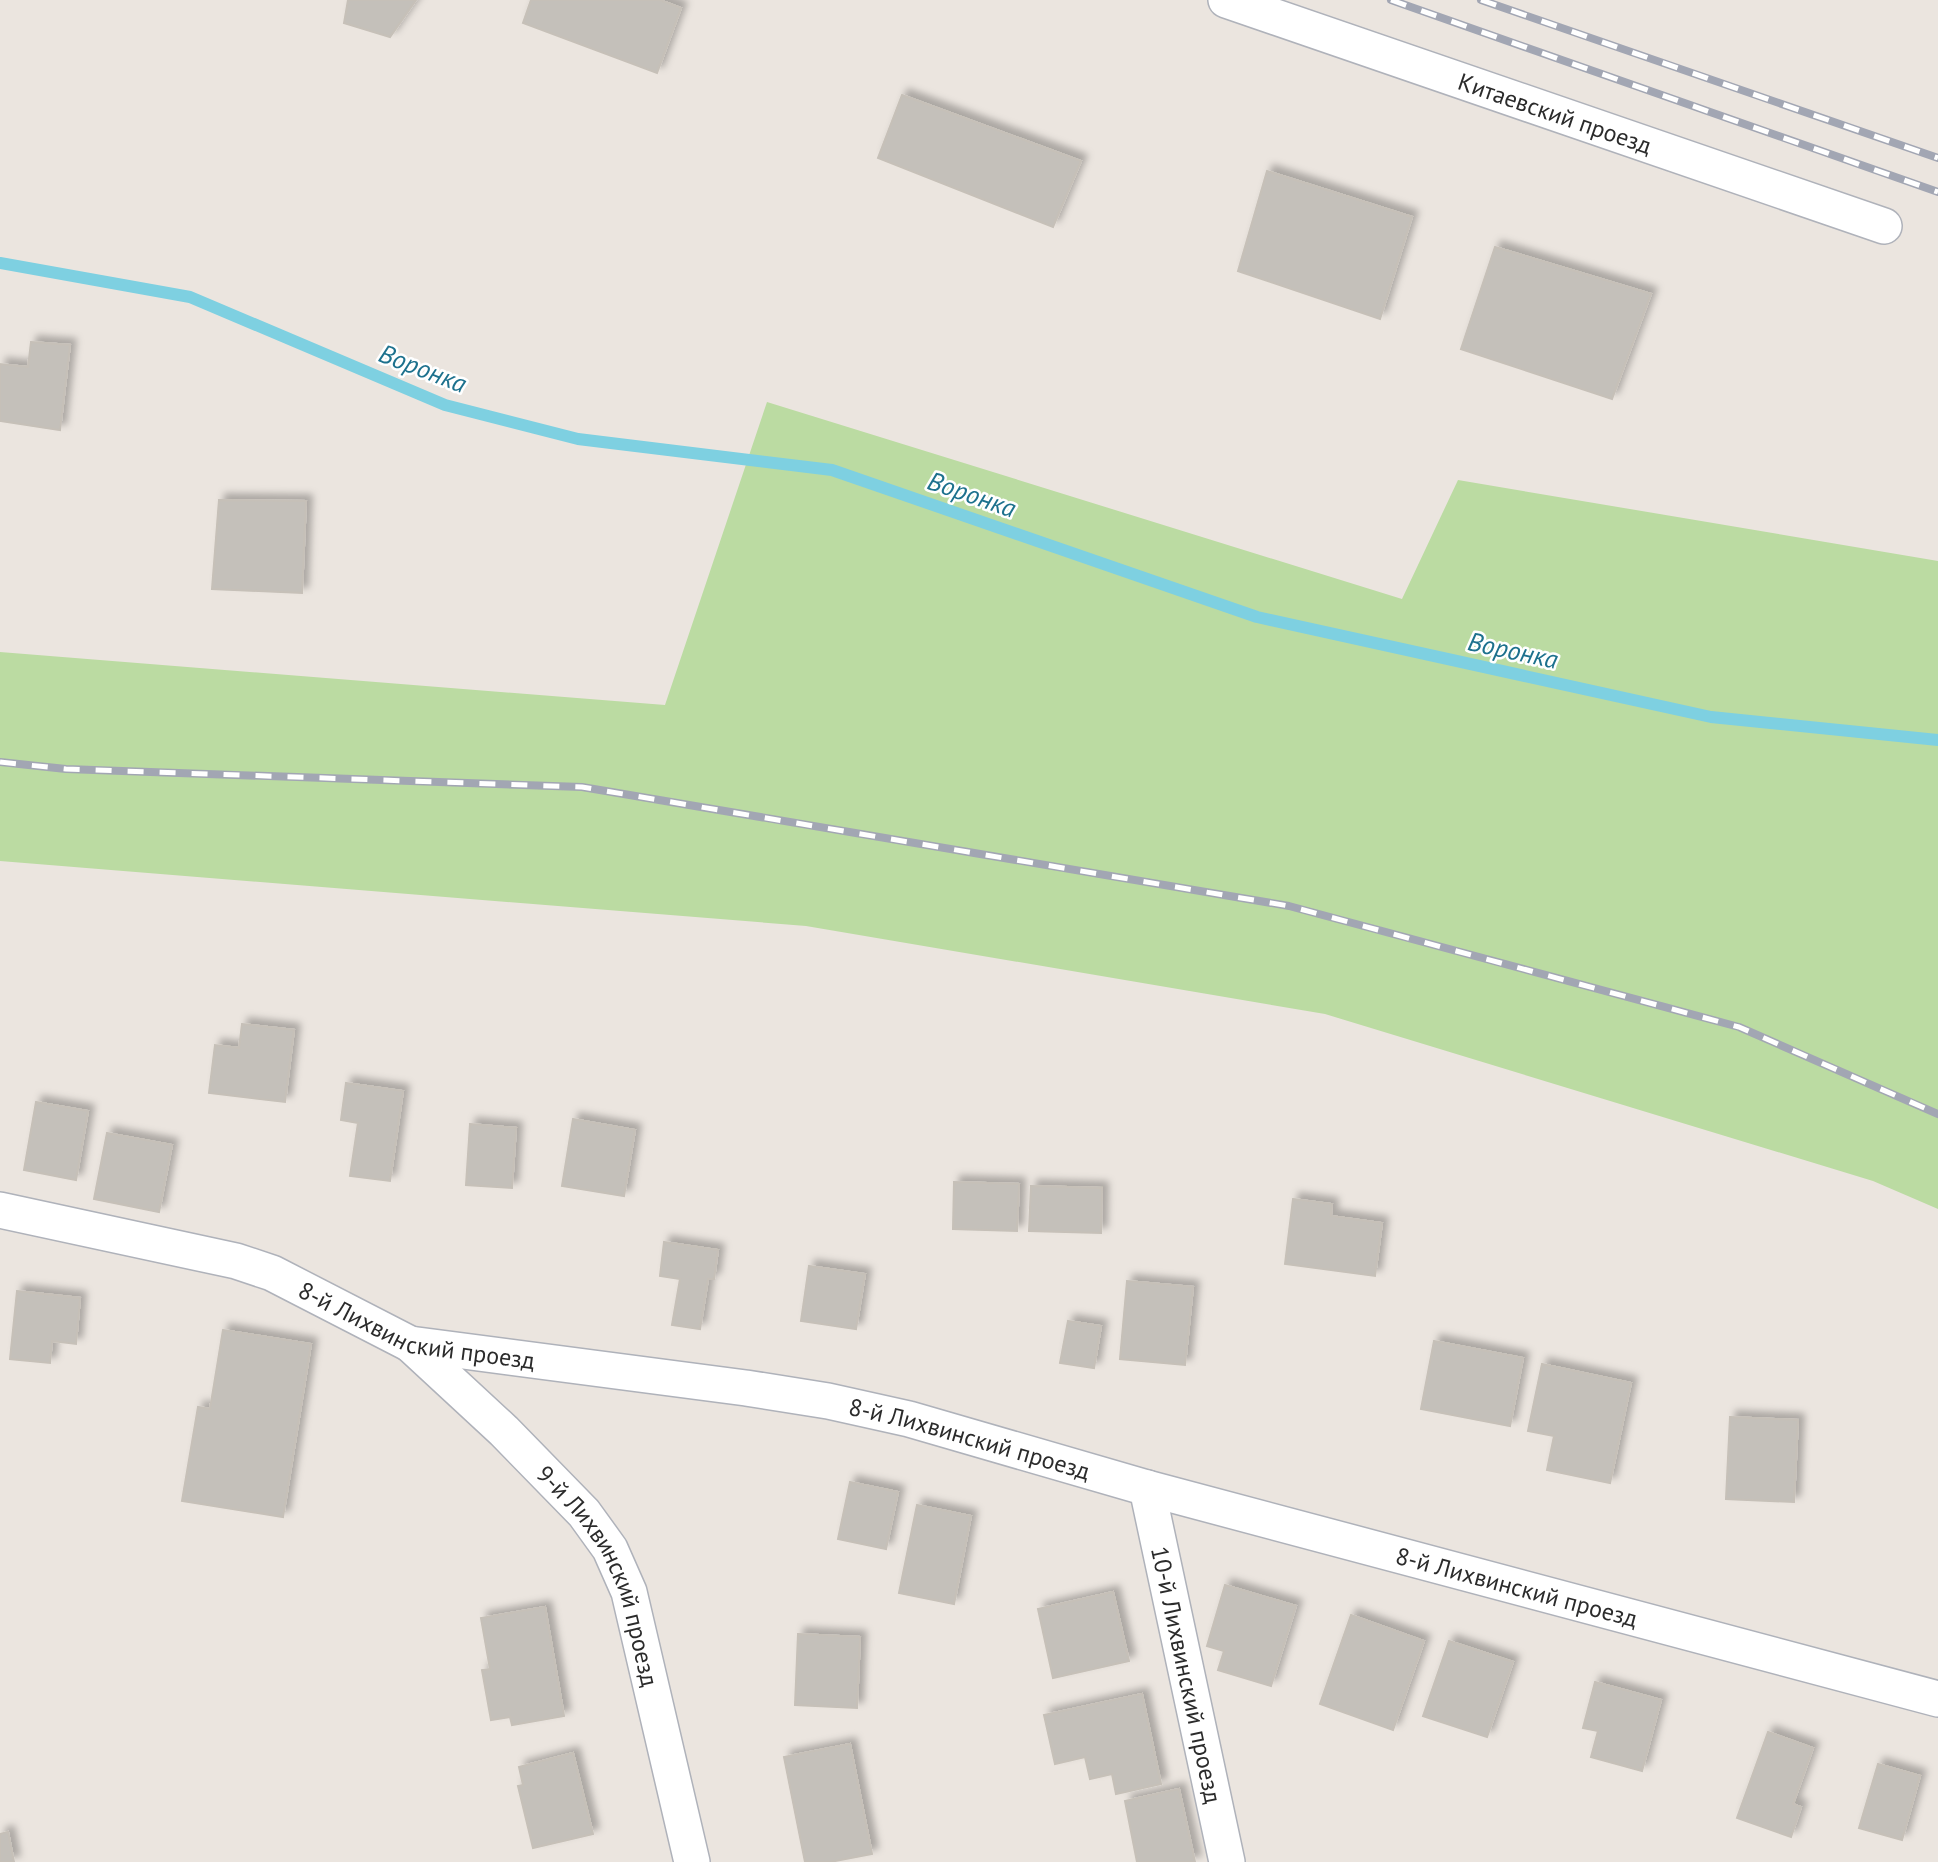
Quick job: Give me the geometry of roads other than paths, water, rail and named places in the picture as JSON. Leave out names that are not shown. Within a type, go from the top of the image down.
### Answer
[{"type":"street","name":"Китаевский проезд","points":[[1226,0],[1884,226]]},
{"type":"street","name":"8-й Лихвинский проезд","points":[[0,1210],[236,1261],[272,1273],[410,1344],[828,1401],[909,1419],[1147,1488],[1938,1699]]},
{"type":"street","name":"9-й Лихвинский проезд","points":[[410,1344],[504,1431],[584,1513],[610,1549],[629,1592],[692,1862]]},
{"type":"street","name":"10-й Лихвинский проезд","points":[[1147,1488],[1227,1862]]},
{"type":"waterway","name":"Воронка","points":[[0,263],[190,297],[445,405],[578,439],[832,470],[1257,617],[1711,717],[1938,740]]},
{"type":"railway","points":[[1391,0],[1938,192]]},
{"type":"railway","points":[[1481,0],[1938,158]]},
{"type":"railway","points":[[0,762],[66,769],[582,787],[1289,906],[1739,1027],[1938,1114]]}]
